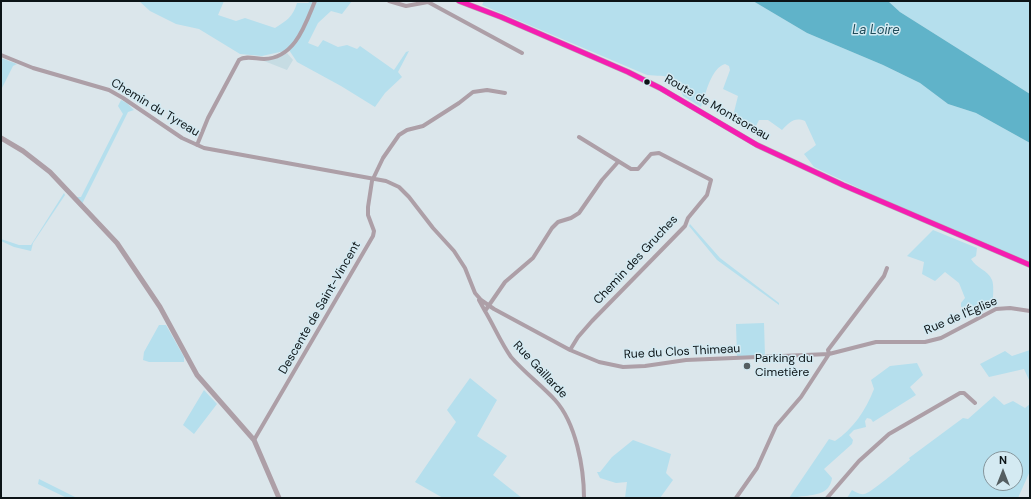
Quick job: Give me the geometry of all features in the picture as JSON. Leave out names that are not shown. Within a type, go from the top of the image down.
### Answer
[{"type":"main road","name":"Route de Montsoreau","points":[[459,1],[501,17],[628,72],[660,88],[756,145],[843,185],[1030,265]]},
{"type":"street","points":[[197,145],[239,60],[246,57],[274,57],[288,50],[296,41],[315,1]]},
{"type":"street","points":[[388,1],[406,6],[428,2],[522,52]]},
{"type":"street","name":"Chemin du Tyreau","points":[[1,55],[33,68],[109,90],[176,134],[197,145],[214,150],[373,179]]},
{"type":"street","name":"Descente de Saint-Vincent","points":[[254,440],[373,236],[374,231],[368,215],[368,207],[373,179],[383,158],[403,132],[422,126],[439,114],[459,103],[473,92],[487,90],[505,93]]},
{"type":"street","points":[[485,312],[509,279],[533,258],[552,228],[558,222],[571,218],[579,213],[602,180],[618,162],[579,137]]},
{"type":"street","points":[[1,138],[23,151],[50,172],[117,243],[160,307],[197,375],[254,440],[262,455],[279,498]]},
{"type":"street","name":"Chemin des Gruches","points":[[570,350],[578,337],[592,321],[685,226],[688,218],[706,195],[711,180],[659,153],[651,154],[638,169],[631,169],[618,162]]},
{"type":"street","name":"Rue du Clos Thimeau","points":[[373,179],[395,184],[409,197],[429,224],[457,256],[478,297],[489,306],[570,350],[599,362],[624,366],[645,366],[686,360],[829,354]]},
{"type":"street","points":[[736,498],[757,468],[776,426],[801,397],[829,354],[828,350],[884,276],[887,268]]},
{"type":"street","name":"Rue Gaillarde","points":[[478,297],[508,352],[556,400],[564,413],[571,429],[581,465],[584,498]]},
{"type":"street","name":"Rue de l'Église","points":[[829,354],[876,342],[925,342],[941,338],[996,309],[1010,308],[1030,311]]},
{"type":"street","points":[[826,498],[859,461],[889,434],[960,393],[964,393],[975,403]]},
{"type":"shaded area","points":[[139,1],[224,1],[218,15],[236,21],[245,18],[275,28],[289,18],[297,3],[308,3],[311,1],[352,1],[342,14],[331,11],[318,23],[308,43],[318,47],[323,40],[338,47],[347,45],[357,49],[360,46],[394,70],[406,52],[409,51],[398,72],[402,77],[385,93],[375,107],[297,62],[289,50],[262,56],[240,54],[199,29],[176,24],[150,11]]},
{"type":"shaded area","points":[[484,1],[753,1],[807,33],[883,65],[920,83],[948,104],[976,113],[1030,143],[1030,262],[880,198],[814,167],[804,154],[816,145],[805,121],[792,121],[782,130],[768,120],[759,120],[753,132],[742,128],[733,116],[738,96],[723,89],[730,70],[729,66],[725,64],[716,70],[707,88],[701,107],[683,96],[677,83],[666,76],[647,75],[482,5]]},
{"type":"shaded area","points":[[888,1],[1030,1],[1030,94],[900,12]]},
{"type":"shaded area","points":[[287,53],[293,60],[287,70],[264,61],[278,58]]},
{"type":"shaded area","points":[[1,58],[17,64],[13,66],[1,90]]},
{"type":"shaded area","points":[[121,100],[127,103],[134,110],[128,112],[82,204],[76,197],[81,197],[123,114],[118,106]]},
{"type":"shaded area","points":[[64,193],[65,195],[33,243],[31,251],[14,247],[1,241],[1,239],[19,245],[31,245]]},
{"type":"shaded area","points":[[690,224],[720,258],[779,303],[779,305],[717,260],[689,226]]},
{"type":"shaded area","points":[[933,230],[977,248],[976,256],[971,259],[988,274],[992,280],[993,300],[977,306],[961,307],[961,303],[965,298],[959,283],[945,272],[935,281],[922,274],[924,262],[907,256]]},
{"type":"shaded area","points":[[764,323],[765,356],[737,357],[736,324]]},
{"type":"shaded area","points":[[159,325],[166,325],[184,357],[184,362],[149,362],[143,360],[144,352]]},
{"type":"shaded area","points":[[1030,350],[1030,382],[1024,369],[989,377],[980,364],[1005,351],[1012,356]]},
{"type":"shaded area","points":[[917,363],[923,375],[910,387],[916,395],[873,422],[871,419],[867,418],[865,421],[866,427],[854,430],[849,435],[853,440],[852,444],[824,469],[832,478],[829,487],[823,492],[789,498],[829,439],[835,441],[842,436],[858,418],[874,389],[871,380],[890,366]]},
{"type":"shaded area","points":[[470,378],[497,400],[477,436],[507,456],[493,475],[522,498],[443,498],[415,482],[456,422],[447,410]]},
{"type":"shaded area","points":[[204,390],[217,404],[194,434],[183,425]]},
{"type":"shaded area","points":[[994,396],[1004,405],[1013,401],[1025,408],[1030,404],[1030,471],[1023,487],[1023,451],[983,451],[983,491],[1021,491],[1018,498],[847,498],[852,490],[862,494],[873,490],[910,460],[909,458],[963,418],[968,419]]},
{"type":"shaded area","points":[[633,440],[671,454],[666,473],[673,480],[660,498],[625,498],[627,482],[616,483],[600,478],[597,472],[600,472],[612,457]]},
{"type":"shaded area","points":[[39,479],[77,498],[67,498],[38,484]]},
{"type":"water","name":"La Loire","points":[[753,1],[888,1],[900,12],[1030,94],[1030,143],[976,113],[948,104],[920,83],[883,65],[807,33]]},
{"type":"transit line","points":[[459,1],[501,17],[628,72],[660,88],[757,145],[843,185],[1030,265]]},
{"type":"place","name":"Parking du Cimetière","points":[[747,366]]}]
